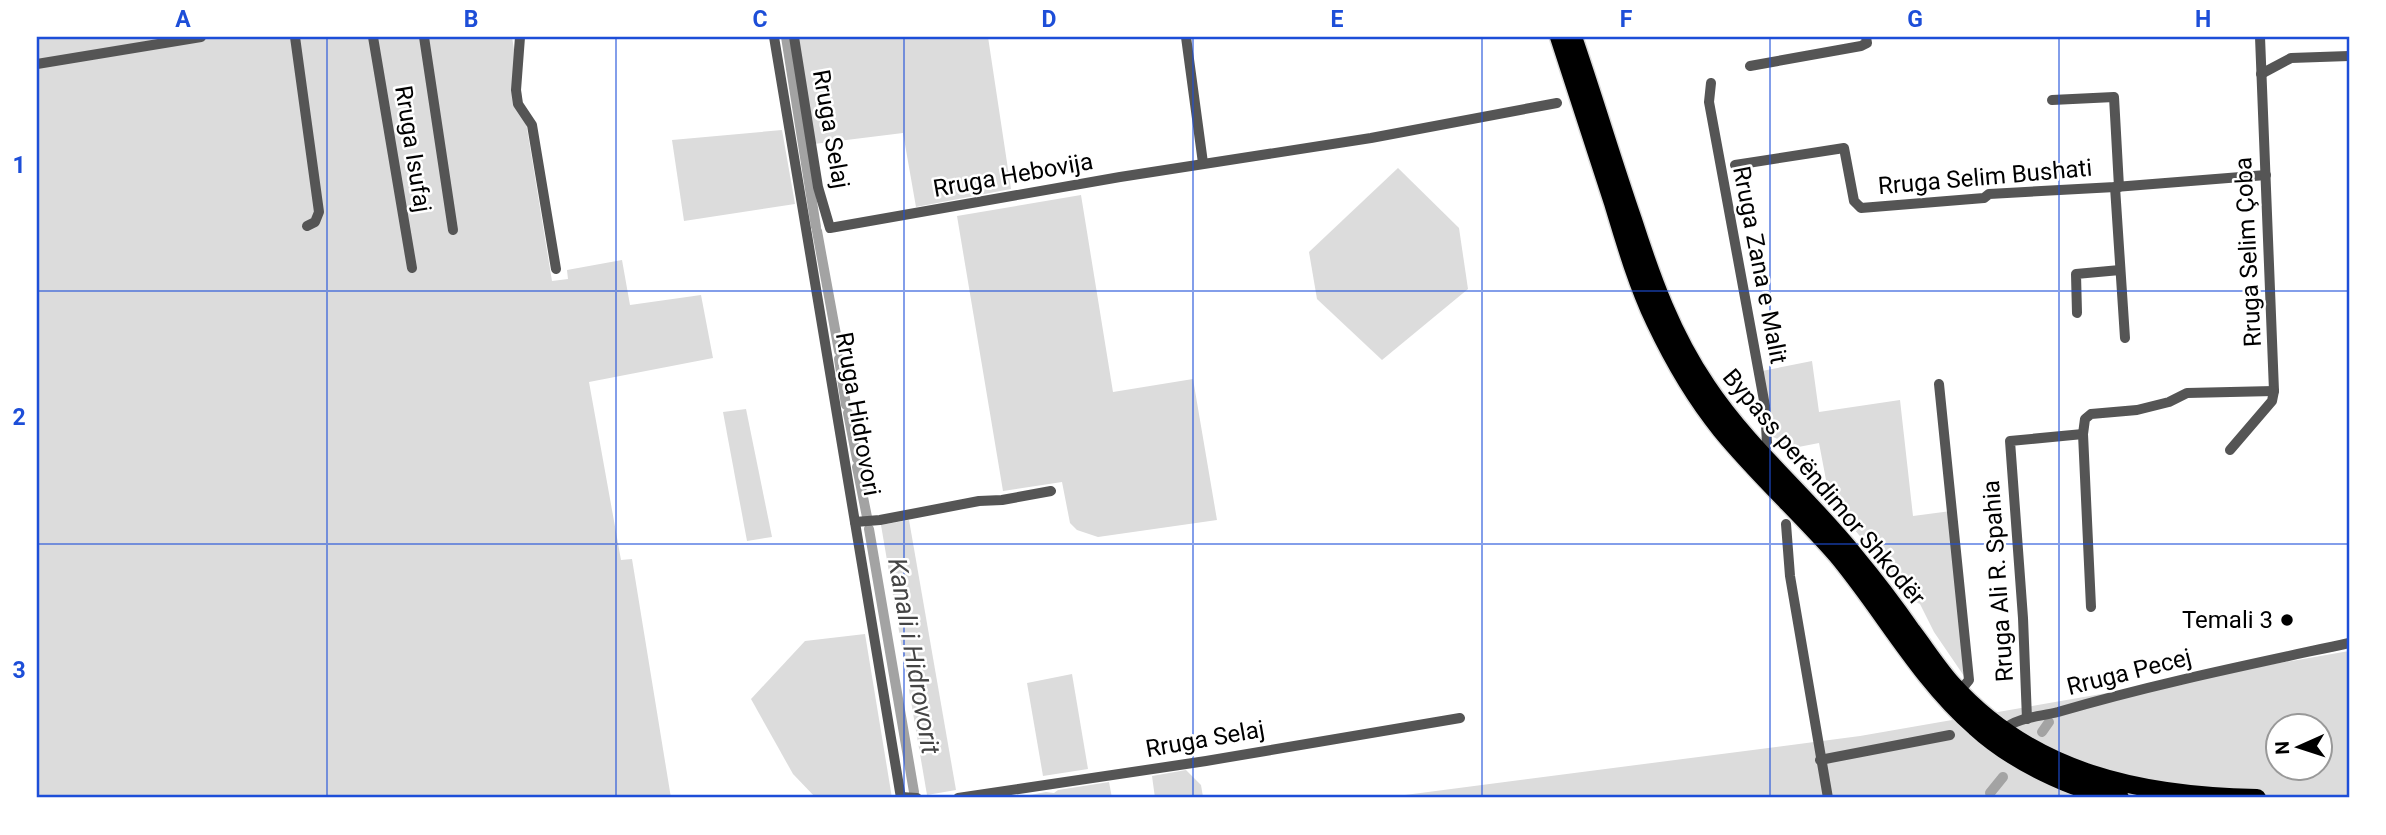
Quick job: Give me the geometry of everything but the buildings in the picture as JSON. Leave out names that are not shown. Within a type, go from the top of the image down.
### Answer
[{"type":"highway","name":"Bypass perëndimor Shkodër","points":[[1559,37],[1633,266],[1655,322],[1685,379],[1720,429],[1836,555],[1884,614],[1939,690],[1975,728],[2013,756],[2056,777],[2105,796],[2120,798]]},
{"type":"highway","name":"Bypass perëndimor Shkodër","points":[[1573,37],[1664,309],[1690,360],[1721,407],[1850,549],[1959,691],[1976,709],[2015,740],[2063,765],[2099,778],[2144,788],[2198,795],[2257,798]]},
{"type":"street","points":[[37,64],[201,37]]},
{"type":"street","points":[[295,37],[319,212],[315,222],[307,226]]},
{"type":"street","name":"Rruga Isufaj","points":[[373,37],[412,268]]},
{"type":"street","name":"Rruga Isufaj","points":[[424,37],[453,230]]},
{"type":"street","points":[[520,37],[516,90],[518,104],[532,125],[556,270]]},
{"type":"street","name":"Rruga Hidrovori","points":[[774,37],[901,798]]},
{"type":"street","name":"Rruga Selaj","points":[[793,37],[818,187],[830,228]]},
{"type":"street","points":[[1186,37],[1203,163]]},
{"type":"street","name":"Rruga Selim Çoba","points":[[2260,37],[2274,391]]},
{"type":"street","points":[[1750,66],[1824,54],[1867,40]]},
{"type":"street","points":[[2261,74],[2291,58],[2349,56]]},
{"type":"street","name":"Rruga Zana e Malit","points":[[1711,83],[1708,89],[1711,116],[1765,406],[1767,444],[1762,455]]},
{"type":"street","name":"Rruga Selim Bushati","points":[[2052,100],[2114,97],[2117,187]]},
{"type":"street","name":"Rruga Hebovija","points":[[830,228],[1203,163],[1371,138],[1557,103]]},
{"type":"street","name":"Rruga Selim Bushati","points":[[1735,165],[1844,148],[1854,201],[1861,208],[1984,198],[1989,194],[2266,175]]},
{"type":"street","points":[[2117,187],[2125,338]]},
{"type":"street","points":[[2077,313],[2076,274],[2120,270]]},
{"type":"street","points":[[1939,384],[1969,680],[1959,691]]},
{"type":"street","points":[[2091,607],[2083,433],[2085,419],[2091,414],[2137,410],[2169,402],[2186,393],[2274,391],[2272,401],[2230,450]]},
{"type":"street","name":"Rruga Ali R. Spahia","points":[[2027,719],[2023,618],[2010,441],[2083,433]]},
{"type":"street","points":[[855,522],[1051,491]]},
{"type":"street","points":[[1786,524],[1790,576],[1828,798]]},
{"type":"street","name":"Rruga Pecej","points":[[2003,730],[2014,722],[2237,667],[2349,643]]},
{"type":"street","name":"Rruga Selaj","points":[[958,798],[1206,761],[1460,718]]},
{"type":"street","points":[[1820,760],[1950,735]]},
{"type":"street","points":[[901,798],[916,798]]},
{"type":"shaded area","points":[[37,37],[512,37],[552,281],[568,279],[567,270],[622,260],[630,305],[701,295],[713,358],[589,382],[621,560],[632,559],[671,798],[37,798]]},
{"type":"shaded area","points":[[797,37],[988,37],[1011,189],[916,207],[903,133],[814,144]]},
{"type":"shaded area","points":[[782,130],[795,204],[684,221],[672,140]]},
{"type":"shaded area","points":[[1398,168],[1459,228],[1468,289],[1382,360],[1317,299],[1309,252]]},
{"type":"shaded area","points":[[1081,195],[1113,392],[1193,379],[1217,520],[1098,537],[1077,530],[1070,523],[1062,482],[1003,491],[957,216]]},
{"type":"shaded area","points":[[1812,361],[1819,412],[1900,400],[1913,516],[1951,511],[1964,676],[1934,632],[1920,604],[1912,600],[1878,553],[1830,501],[1819,443],[1783,450],[1780,440],[1773,437],[1762,371]]},
{"type":"shaded area","points":[[746,409],[772,537],[747,541],[723,412]]},
{"type":"shaded area","points":[[909,520],[956,790],[927,795],[881,525]]},
{"type":"shaded area","points":[[865,634],[892,798],[816,798],[793,774],[751,699],[805,641]]},
{"type":"shaded area","points":[[2349,651],[2349,798],[1382,798],[1860,736]]},
{"type":"shaded area","points":[[1072,674],[1088,769],[1043,776],[1027,683]]},
{"type":"shaded area","points":[[1186,770],[1201,785],[1203,797],[1216,795],[1217,798],[1155,798],[1152,776]]},
{"type":"shaded area","points":[[1109,782],[1112,798],[1030,798],[1030,795]]},
{"type":"waterway","name":"Kanali i Hidrovorit","points":[[786,37],[816,227]]},
{"type":"waterway","name":"Kanali i Hidrovorit","points":[[817,231],[839,351]]},
{"type":"waterway","name":"Kanali i Hidrovorit","points":[[839,359],[846,405]]},
{"type":"waterway","name":"Kanali i Hidrovorit","points":[[848,413],[857,459]]},
{"type":"waterway","name":"Kanali i Hidrovorit","points":[[857,467],[867,517]]},
{"type":"waterway","name":"Kanali i Hidrovorit","points":[[869,529],[914,792]]},
{"type":"waterway","points":[[2042,732],[2049,722]]},
{"type":"waterway","points":[[1990,793],[2003,777]]},
{"type":"place","name":"Temali 3","points":[[2287,620]]}]
